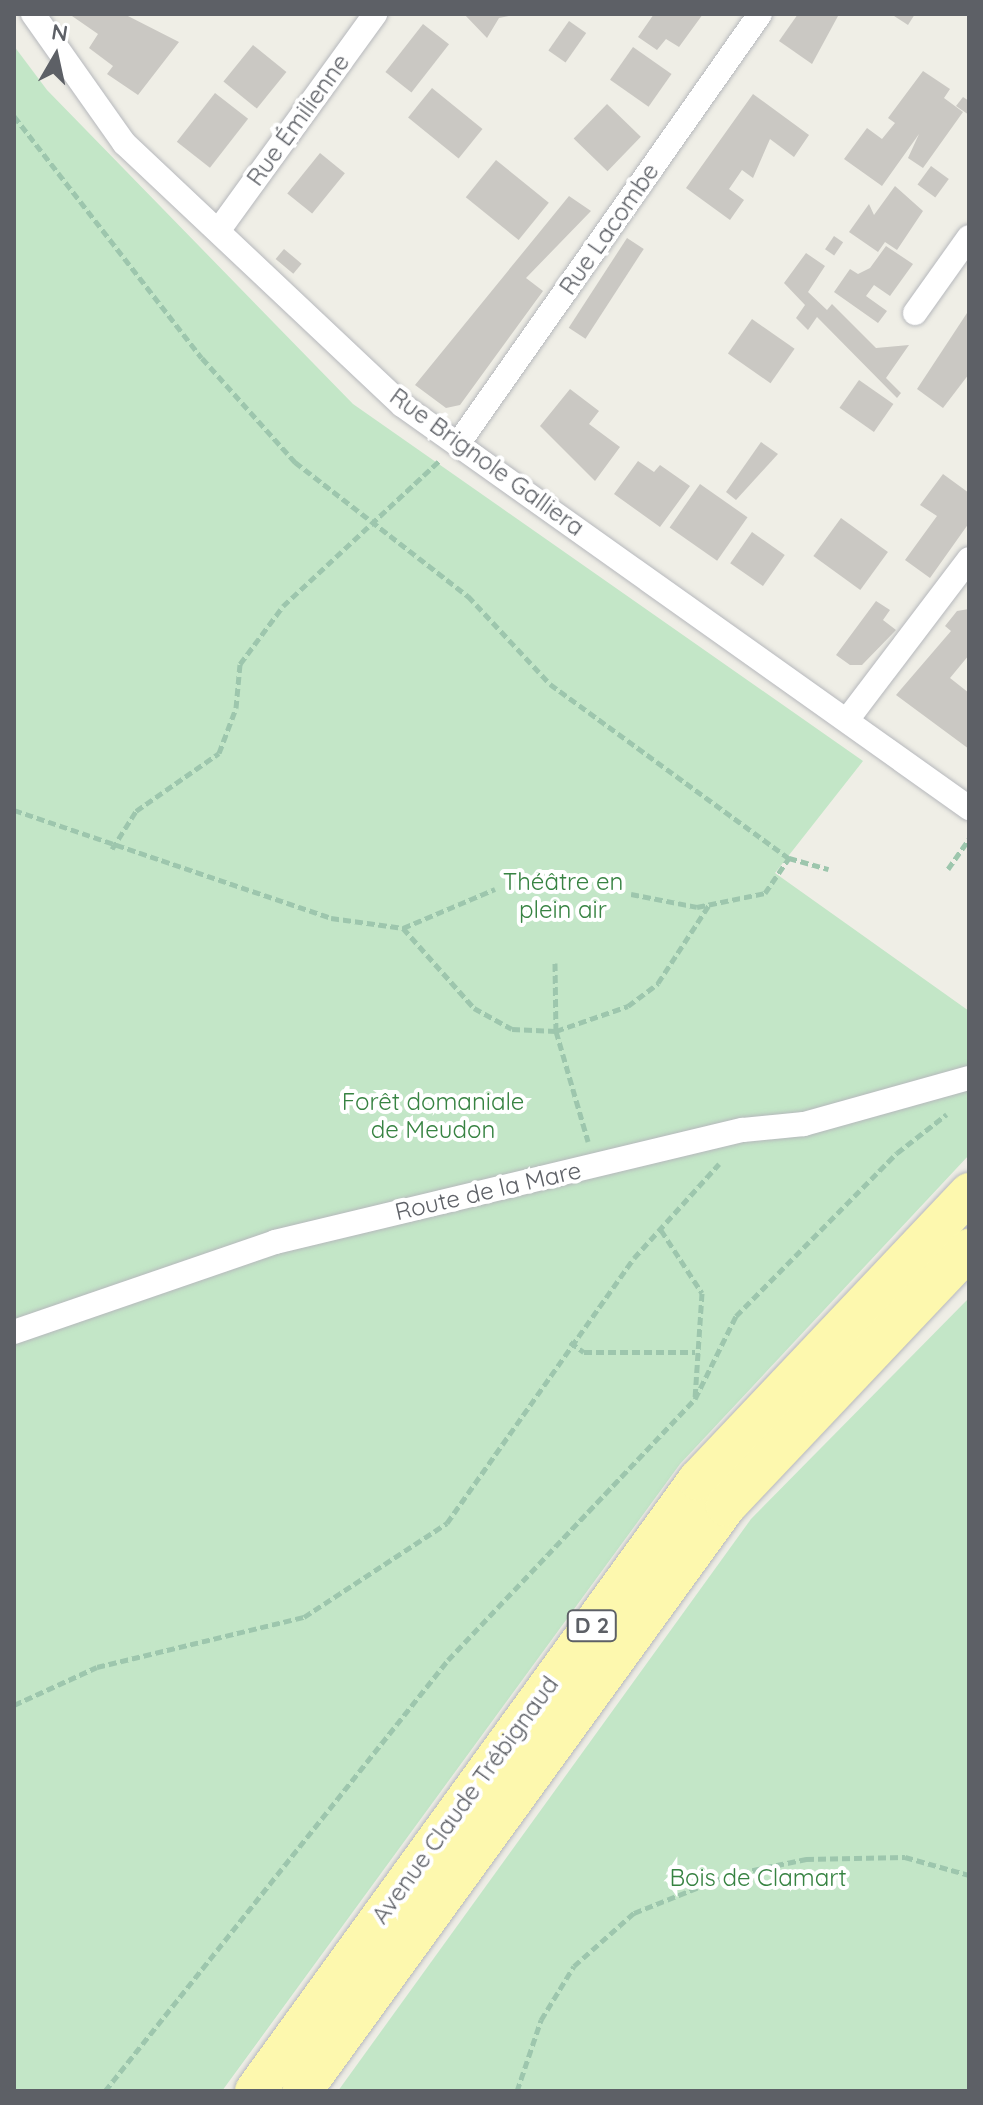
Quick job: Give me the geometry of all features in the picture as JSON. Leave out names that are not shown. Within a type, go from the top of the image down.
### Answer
[{"type":"main road","name":"Avenue Claude Trébignaud","points":[[255,2091],[698,1480],[969,1193]]},
{"type":"main road","name":"Avenue Claude Trébignaud","points":[[302,2091],[726,1506],[969,1249]]},
{"type":"street","name":"Rue Brignole Galliera","points":[[33,14],[124,143],[221,227],[402,405],[969,808]]},
{"type":"street","name":"Rue Émilienne","points":[[221,227],[375,14]]},
{"type":"street","name":"Rue Lacombe","points":[[458,444],[760,14]]},
{"type":"street","points":[[915,313],[969,237]]},
{"type":"street","points":[[847,720],[969,559]]},
{"type":"street","name":"Route de la Mare","points":[[14,1332],[275,1242],[743,1130],[804,1124],[969,1078]]},
{"type":"path","points":[[14,116],[202,358],[295,462],[368,523],[468,596],[550,684],[789,858],[828,869]]},
{"type":"path","points":[[112,849],[136,811],[219,753],[236,708],[240,664],[283,606],[368,523],[458,444]]},
{"type":"path","points":[[14,810],[112,849],[331,918],[403,928],[495,889]]},
{"type":"path","points":[[948,869],[969,839]]},
{"type":"path","points":[[631,894],[709,905],[765,893],[789,858]]},
{"type":"path","points":[[403,928],[474,1008],[512,1029],[556,1031],[628,1006],[658,983],[709,905]]},
{"type":"path","points":[[555,963],[556,1031],[594,1165]]},
{"type":"path","points":[[105,2091],[448,1660],[695,1399],[736,1316],[897,1153],[957,1106]]},
{"type":"path","points":[[14,1705],[97,1667],[304,1617],[447,1523],[570,1342],[743,1130]]},
{"type":"path","points":[[661,1230],[702,1293],[695,1352],[695,1399]]},
{"type":"path","points":[[570,1342],[584,1352],[695,1352]]},
{"type":"path","points":[[517,2091],[541,2020],[574,1966],[634,1913],[729,1875],[806,1859],[905,1857],[969,1875]]},
{"type":"green space","name":"Forêt domaniale de Meudon","points":[[14,46],[47,90],[353,404],[863,761],[775,873],[969,1011],[969,1155],[680,1464],[222,2091],[14,2091]]},
{"type":"green space","name":"Bois de Clamart","points":[[969,1298],[969,2091],[338,2091],[751,1519]]},
{"type":"building","points":[[124,14],[179,42],[138,95],[107,74],[113,66],[89,48],[98,34],[72,16]]},
{"type":"building","points":[[464,14],[518,14],[499,18],[487,38]]},
{"type":"building","points":[[654,14],[703,14],[679,47],[666,39],[657,50],[638,37]]},
{"type":"building","points":[[798,14],[838,16],[812,64],[779,41]]},
{"type":"building","points":[[891,14],[915,14],[908,25]]},
{"type":"building","points":[[569,21],[586,33],[566,63],[548,50]]},
{"type":"building","points":[[423,24],[449,44],[411,92],[385,72]]},
{"type":"building","points":[[253,45],[286,72],[257,109],[223,82]]},
{"type":"building","points":[[633,47],[672,74],[649,107],[610,80]]},
{"type":"building","points":[[923,71],[950,89],[944,98],[963,112],[923,168],[908,158],[919,134],[882,186],[844,159],[867,128],[882,139],[895,123],[888,118]]},
{"type":"building","points":[[432,88],[483,129],[459,158],[408,118]]},
{"type":"building","points":[[215,93],[248,119],[210,168],[177,142]]},
{"type":"building","points":[[753,94],[809,135],[794,157],[770,139],[753,178],[742,170],[729,189],[744,200],[730,220],[686,188]]},
{"type":"building","points":[[963,97],[969,101],[969,115],[956,106]]},
{"type":"building","points":[[607,104],[641,137],[607,171],[574,139]]},
{"type":"building","points":[[320,153],[345,173],[312,214],[287,193]]},
{"type":"building","points":[[496,160],[549,203],[519,240],[466,197]]},
{"type":"building","points":[[931,166],[949,179],[935,198],[917,185]]},
{"type":"building","points":[[895,186],[923,211],[897,250],[885,242],[878,252],[849,232],[869,204],[874,215]]},
{"type":"building","points":[[569,196],[591,211],[526,278],[543,291],[460,405],[446,408],[415,385]]},
{"type":"building","points":[[834,236],[843,242],[834,255],[825,249]]},
{"type":"building","points":[[627,238],[644,249],[585,339],[569,328]]},
{"type":"building","points":[[886,246],[913,264],[890,296],[874,285],[866,296],[887,311],[878,323],[834,292],[850,269],[858,274],[870,268]]},
{"type":"building","points":[[284,249],[302,264],[293,274],[276,259]]},
{"type":"building","points":[[806,253],[825,266],[808,292],[827,310],[832,304],[876,348],[909,345],[886,378],[901,393],[897,398],[817,317],[808,330],[796,318],[805,305],[784,283]]},
{"type":"building","points":[[969,310],[969,374],[943,408],[917,389]]},
{"type":"building","points":[[752,319],[795,349],[771,383],[728,353]]},
{"type":"building","points":[[859,380],[893,404],[874,432],[839,408]]},
{"type":"building","points":[[570,389],[599,411],[589,424],[620,447],[595,481],[540,426]]},
{"type":"building","points":[[761,442],[778,454],[736,500],[726,492]]},
{"type":"building","points":[[638,461],[654,472],[660,465],[690,486],[660,527],[614,494]]},
{"type":"building","points":[[943,474],[969,493],[969,523],[930,578],[905,560],[937,516],[920,505]]},
{"type":"building","points":[[700,484],[748,517],[717,561],[670,527]]},
{"type":"building","points":[[841,518],[888,552],[860,590],[813,556]]},
{"type":"building","points":[[752,532],[785,555],[763,586],[730,563]]},
{"type":"building","points":[[876,601],[890,610],[883,620],[896,630],[862,665],[850,665],[836,655]]},
{"type":"building","points":[[969,609],[969,655],[950,678],[969,693],[969,749],[896,695],[951,631],[945,626],[957,611]]},
{"type":"park label","name":"Théâtre en plein air","points":[[563,896]]}]
